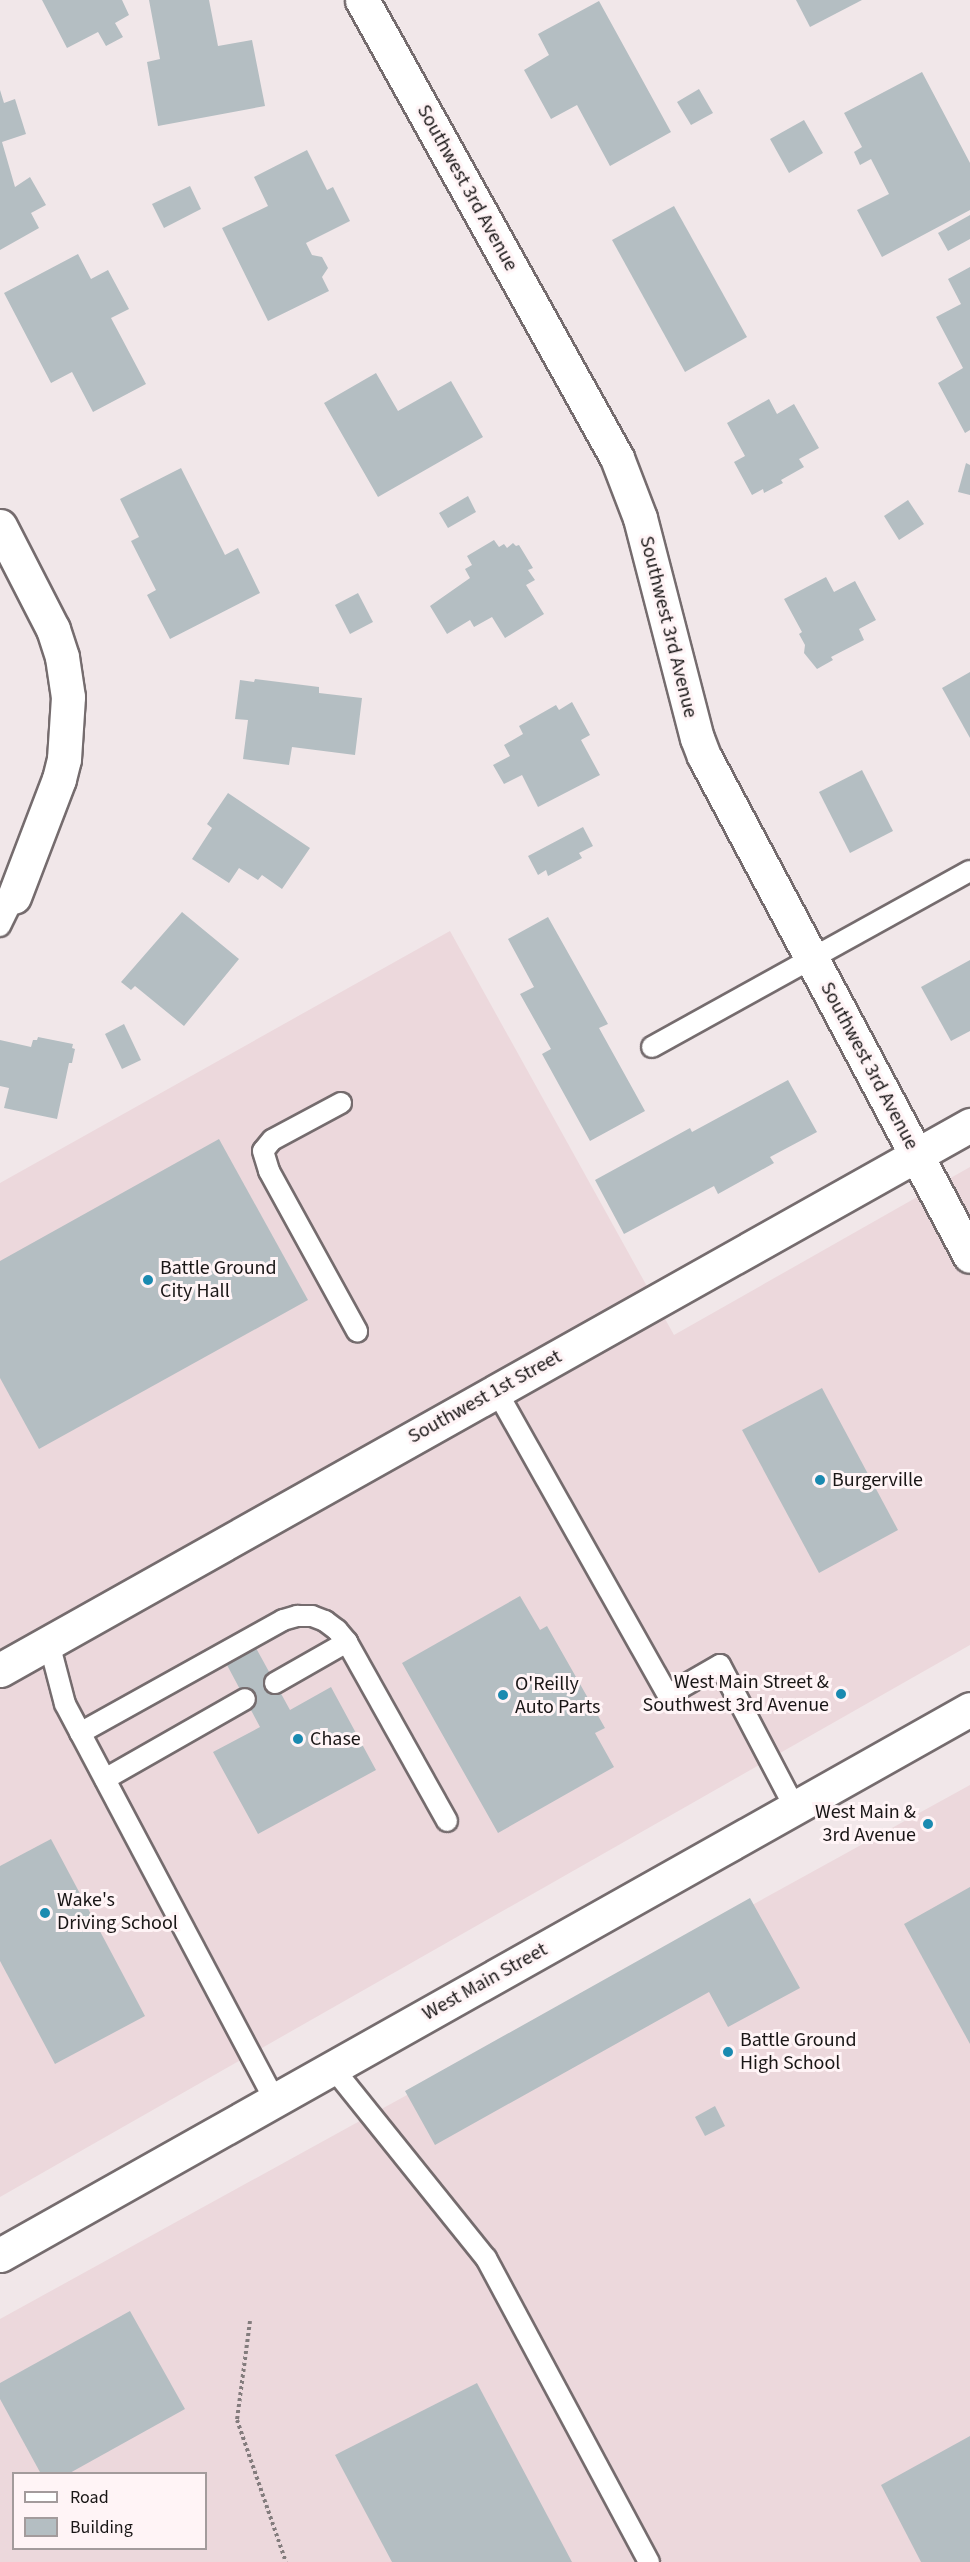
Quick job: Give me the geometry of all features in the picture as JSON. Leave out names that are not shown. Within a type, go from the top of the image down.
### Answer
[{"type":"street","name":"Southwest 3rd Avenue","points":[[362,0],[617,458],[640,519],[697,738],[712,772],[970,1256]]},
{"type":"street","points":[[0,526],[53,629],[62,657],[68,698],[66,739],[59,779],[7,911]]},
{"type":"street","name":"Southwest 1st Street","points":[[0,1670],[970,1125]]},
{"type":"street","name":"West Main Street","points":[[0,2255],[970,1709]]},
{"type":"lane","points":[[652,1047],[970,871]]},
{"type":"lane","points":[[341,1103],[272,1140],[262,1151],[269,1171],[357,1331]]},
{"type":"lane","points":[[496,1390],[668,1695],[720,1665],[795,1808]]},
{"type":"lane","points":[[80,1733],[282,1620],[297,1616],[312,1616],[331,1626],[346,1642],[447,1821]]},
{"type":"lane","points":[[275,1683],[346,1642]]},
{"type":"lane","points":[[49,1643],[65,1704],[275,2100]]},
{"type":"lane","points":[[105,1779],[245,1699]]},
{"type":"lane","points":[[333,2068],[486,2258],[649,2562]]},
{"type":"path","points":[[250,2321],[237,2420],[286,2562]]},
{"type":"shaded area","points":[[450,931],[674,1335],[970,1167],[970,1645],[0,2197],[0,1183]]},
{"type":"shaded area","name":"Battle Ground High School","points":[[970,1785],[970,2562],[0,2562],[0,2319]]},
{"type":"building","points":[[42,0],[122,0],[129,15],[115,23],[123,37],[106,46],[98,32],[67,48]]},
{"type":"building","points":[[149,0],[209,0],[218,46],[252,40],[265,106],[158,126],[147,62],[160,59]]},
{"type":"building","points":[[796,0],[862,0],[810,27]]},
{"type":"building","points":[[599,1],[671,132],[610,166],[577,105],[551,119],[524,70],[549,55],[538,34]]},
{"type":"building","points":[[922,72],[970,163],[970,210],[882,257],[857,210],[889,194],[871,159],[860,165],[854,152],[862,147],[844,113]]},
{"type":"building","points":[[699,89],[713,113],[691,125],[677,102]]},
{"type":"building","points":[[0,90],[4,103],[15,99],[26,134],[2,142],[15,187],[30,177],[46,205],[31,213],[39,228],[0,250]]},
{"type":"building","points":[[804,120],[823,153],[789,173],[770,139]]},
{"type":"building","points":[[307,150],[327,190],[333,187],[350,221],[306,243],[312,255],[322,257],[328,268],[322,277],[329,291],[268,321],[222,228],[268,206],[254,177]]},
{"type":"building","points":[[190,186],[201,209],[164,228],[152,204]]},
{"type":"building","points":[[674,206],[747,337],[685,372],[612,240]]},
{"type":"building","points":[[970,215],[970,239],[948,251],[938,233]]},
{"type":"building","points":[[78,254],[91,279],[108,270],[129,309],[111,318],[146,384],[93,412],[72,372],[51,383],[4,293]]},
{"type":"building","points":[[970,267],[970,430],[965,433],[938,383],[963,368],[936,317],[961,304],[948,279]]},
{"type":"building","points":[[376,373],[398,411],[451,381],[483,437],[378,497],[324,403]]},
{"type":"building","points":[[769,399],[777,414],[794,404],[819,448],[799,459],[804,467],[781,480],[783,483],[764,493],[763,489],[752,495],[734,462],[745,456],[727,423]]},
{"type":"building","points":[[966,463],[970,465],[970,495],[958,492]]},
{"type":"building","points":[[181,468],[225,555],[238,548],[260,593],[170,639],[147,595],[156,590],[131,541],[139,537],[120,499]]},
{"type":"building","points":[[468,496],[476,512],[448,528],[439,513]]},
{"type":"building","points":[[908,500],[924,524],[899,540],[884,516]]},
{"type":"building","points":[[494,540],[499,547],[504,544],[507,548],[513,543],[516,546],[519,545],[533,568],[528,570],[535,580],[526,585],[544,614],[505,638],[492,617],[474,627],[470,620],[447,634],[430,606],[470,578],[465,569],[472,565],[467,556]]},
{"type":"building","points":[[826,577],[834,592],[855,581],[876,620],[859,629],[864,640],[831,657],[833,660],[817,669],[804,653],[805,645],[799,634],[802,632],[784,599]]},
{"type":"building","points":[[358,593],[373,622],[350,634],[335,605]]},
{"type":"building","points":[[970,672],[970,738],[942,688]]},
{"type":"building","points":[[255,679],[319,687],[319,693],[362,698],[355,755],[292,747],[289,765],[243,759],[248,720],[235,719],[240,680],[254,682]]},
{"type":"building","points":[[572,702],[590,735],[581,740],[600,775],[538,807],[522,775],[504,784],[493,765],[510,756],[504,745],[523,734],[519,726],[556,705],[559,710]]},
{"type":"building","points":[[862,770],[893,831],[850,853],[819,792]]},
{"type":"building","points":[[228,793],[310,848],[282,889],[262,875],[258,880],[239,868],[229,883],[192,859],[212,828],[207,824]]},
{"type":"building","points":[[583,827],[593,846],[579,853],[582,858],[548,876],[546,870],[538,875],[528,856]]},
{"type":"building","points":[[182,912],[239,959],[184,1026],[135,986],[131,990],[121,982]]},
{"type":"building","points":[[548,917],[608,1024],[599,1028],[645,1111],[590,1141],[542,1054],[551,1049],[520,994],[534,987],[508,939]]},
{"type":"building","points":[[970,960],[970,1031],[951,1041],[921,987]]},
{"type":"building","points":[[124,1024],[141,1060],[122,1069],[105,1034]]},
{"type":"building","points":[[38,1037],[73,1044],[72,1048],[75,1049],[72,1063],[69,1063],[57,1119],[4,1108],[9,1088],[0,1086],[0,1040],[31,1047],[33,1040],[37,1040]]},
{"type":"building","points":[[788,1080],[817,1132],[770,1157],[774,1163],[718,1194],[714,1186],[624,1234],[595,1180],[690,1128],[692,1132]]},
{"type":"building","name":"Battle Ground City Hall","points":[[219,1139],[308,1300],[39,1449],[0,1378],[0,1261]]},
{"type":"building","name":"Burgerville","points":[[822,1388],[898,1530],[819,1573],[742,1430]]},
{"type":"building","name":"O'Reilly Auto Parts","points":[[520,1596],[540,1630],[547,1626],[605,1728],[595,1733],[614,1767],[498,1833],[402,1663]]},
{"type":"building","name":"Chase","points":[[256,1648],[290,1710],[331,1687],[376,1770],[258,1834],[213,1752],[260,1727],[227,1665]]},
{"type":"building","name":"Wake's Driving School","points":[[51,1839],[145,2016],[55,2064],[0,1961],[0,1866]]},
{"type":"building","points":[[970,1887],[970,2044],[904,1924]]},
{"type":"building","points":[[750,1898],[800,1988],[728,2027],[709,1992],[435,2145],[405,2091]]},
{"type":"building","points":[[715,2106],[725,2126],[705,2136],[695,2117]]},
{"type":"building","points":[[130,2311],[185,2409],[72,2472],[40,2472],[0,2399],[0,2383]]},
{"type":"building","points":[[477,2383],[572,2562],[392,2562],[335,2455]]},
{"type":"building","points":[[970,2436],[970,2562],[921,2562],[881,2485]]},
{"type":"place","name":"Battle Ground City Hall","points":[[148,1280]]},
{"type":"place","name":"Burgerville","points":[[820,1480]]},
{"type":"place","name":"West Main Street & Southwest 3rd Avenue","points":[[841,1694]]},
{"type":"place","name":"O'Reilly Auto Parts","points":[[503,1695]]},
{"type":"place","name":"Chase","points":[[298,1739]]},
{"type":"place","name":"West Main & 3rd Avenue","points":[[928,1824]]},
{"type":"place","name":"Wake's Driving School","points":[[45,1913]]},
{"type":"place","name":"Battle Ground High School","points":[[728,2052]]}]
